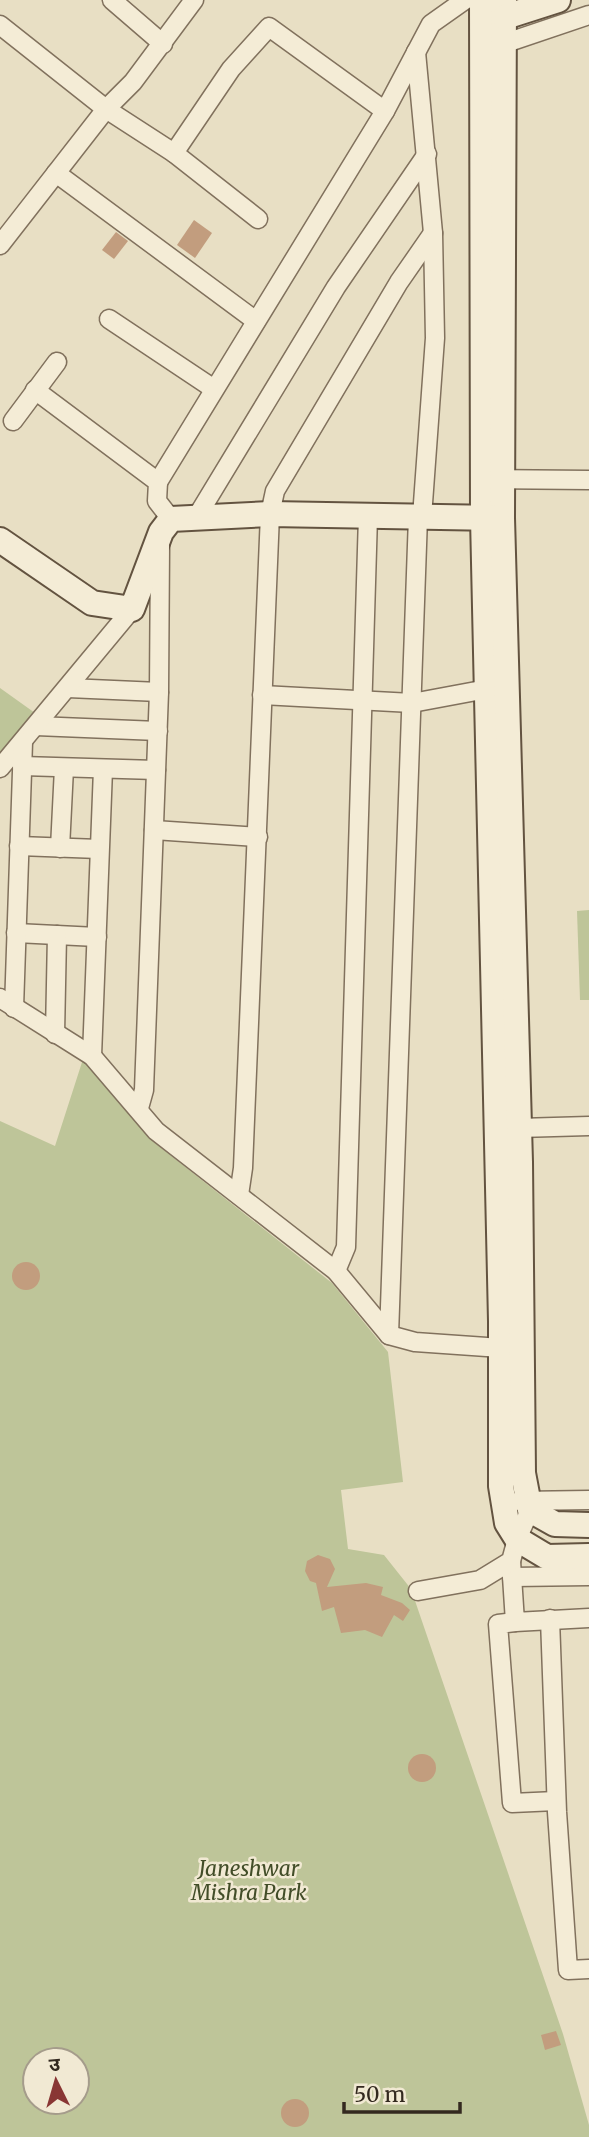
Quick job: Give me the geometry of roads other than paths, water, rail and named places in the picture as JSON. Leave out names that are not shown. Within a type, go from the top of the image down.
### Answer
[{"type":"street","points":[[112,0],[163,44]]},
{"type":"street","points":[[0,245],[107,109],[163,44],[194,0]]},
{"type":"street","points":[[139,1108],[144,1090],[159,692],[176,523],[157,502],[158,482],[385,111],[430,24],[465,0]]},
{"type":"street","points":[[482,0],[493,518],[519,1128],[523,1474],[529,1505],[513,1559]]},
{"type":"street","points":[[492,479],[506,43],[504,8],[558,0]]},
{"type":"street","points":[[506,43],[589,15]]},
{"type":"street","points":[[0,25],[107,109],[174,153],[258,219]]},
{"type":"street","points":[[174,153],[231,69],[268,27],[385,111]]},
{"type":"street","points":[[389,1335],[420,517],[435,338],[433,233],[416,52]]},
{"type":"street","points":[[0,768],[132,609],[176,523],[427,154]]},
{"type":"street","points":[[56,173],[256,321]]},
{"type":"street","points":[[239,1195],[243,1168],[270,514],[275,491],[399,282],[433,233]]},
{"type":"street","points":[[109,318],[214,389]]},
{"type":"street","points":[[13,421],[57,362]]},
{"type":"street","points":[[35,390],[158,482]]},
{"type":"street","points":[[492,479],[589,480]]},
{"type":"street","points":[[176,523],[270,514],[493,518]]},
{"type":"street","points":[[336,1271],[346,1247],[368,516]]},
{"type":"street","points":[[493,518],[487,690],[504,1500],[513,1559],[515,1622]]},
{"type":"street","points":[[0,540],[92,603],[132,609]]},
{"type":"street","points":[[68,688],[159,692]]},
{"type":"street","points":[[262,695],[412,702],[487,690]]},
{"type":"street","points":[[36,726],[158,732]]},
{"type":"street","points":[[23,742],[16,933],[7,1003],[92,1056],[156,1131],[336,1271],[389,1335],[415,1342],[501,1348]]},
{"type":"street","points":[[22,766],[156,770]]},
{"type":"street","points":[[60,848],[64,768]]},
{"type":"street","points":[[92,1056],[103,769]]},
{"type":"street","points":[[154,830],[258,837]]},
{"type":"street","points":[[19,846],[99,849]]},
{"type":"street","points":[[16,933],[97,937]]},
{"type":"street","points":[[55,1034],[57,935]]},
{"type":"street","points":[[519,1128],[589,1126]]},
{"type":"street","points":[[504,1500],[529,1505],[589,1500]]},
{"type":"street","points":[[529,1505],[555,1524],[589,1525]]},
{"type":"street","points":[[418,1591],[480,1580],[513,1559],[589,1556]]},
{"type":"street","points":[[513,1559],[589,1576]]},
{"type":"street","points":[[556,1801],[512,1803],[498,1624],[589,1618]]},
{"type":"street","points":[[550,1619],[556,1801],[568,1970],[589,1969]]},
{"type":"park label","name":"Janeshwar Mishra Park","points":[[249,1880]]}]
